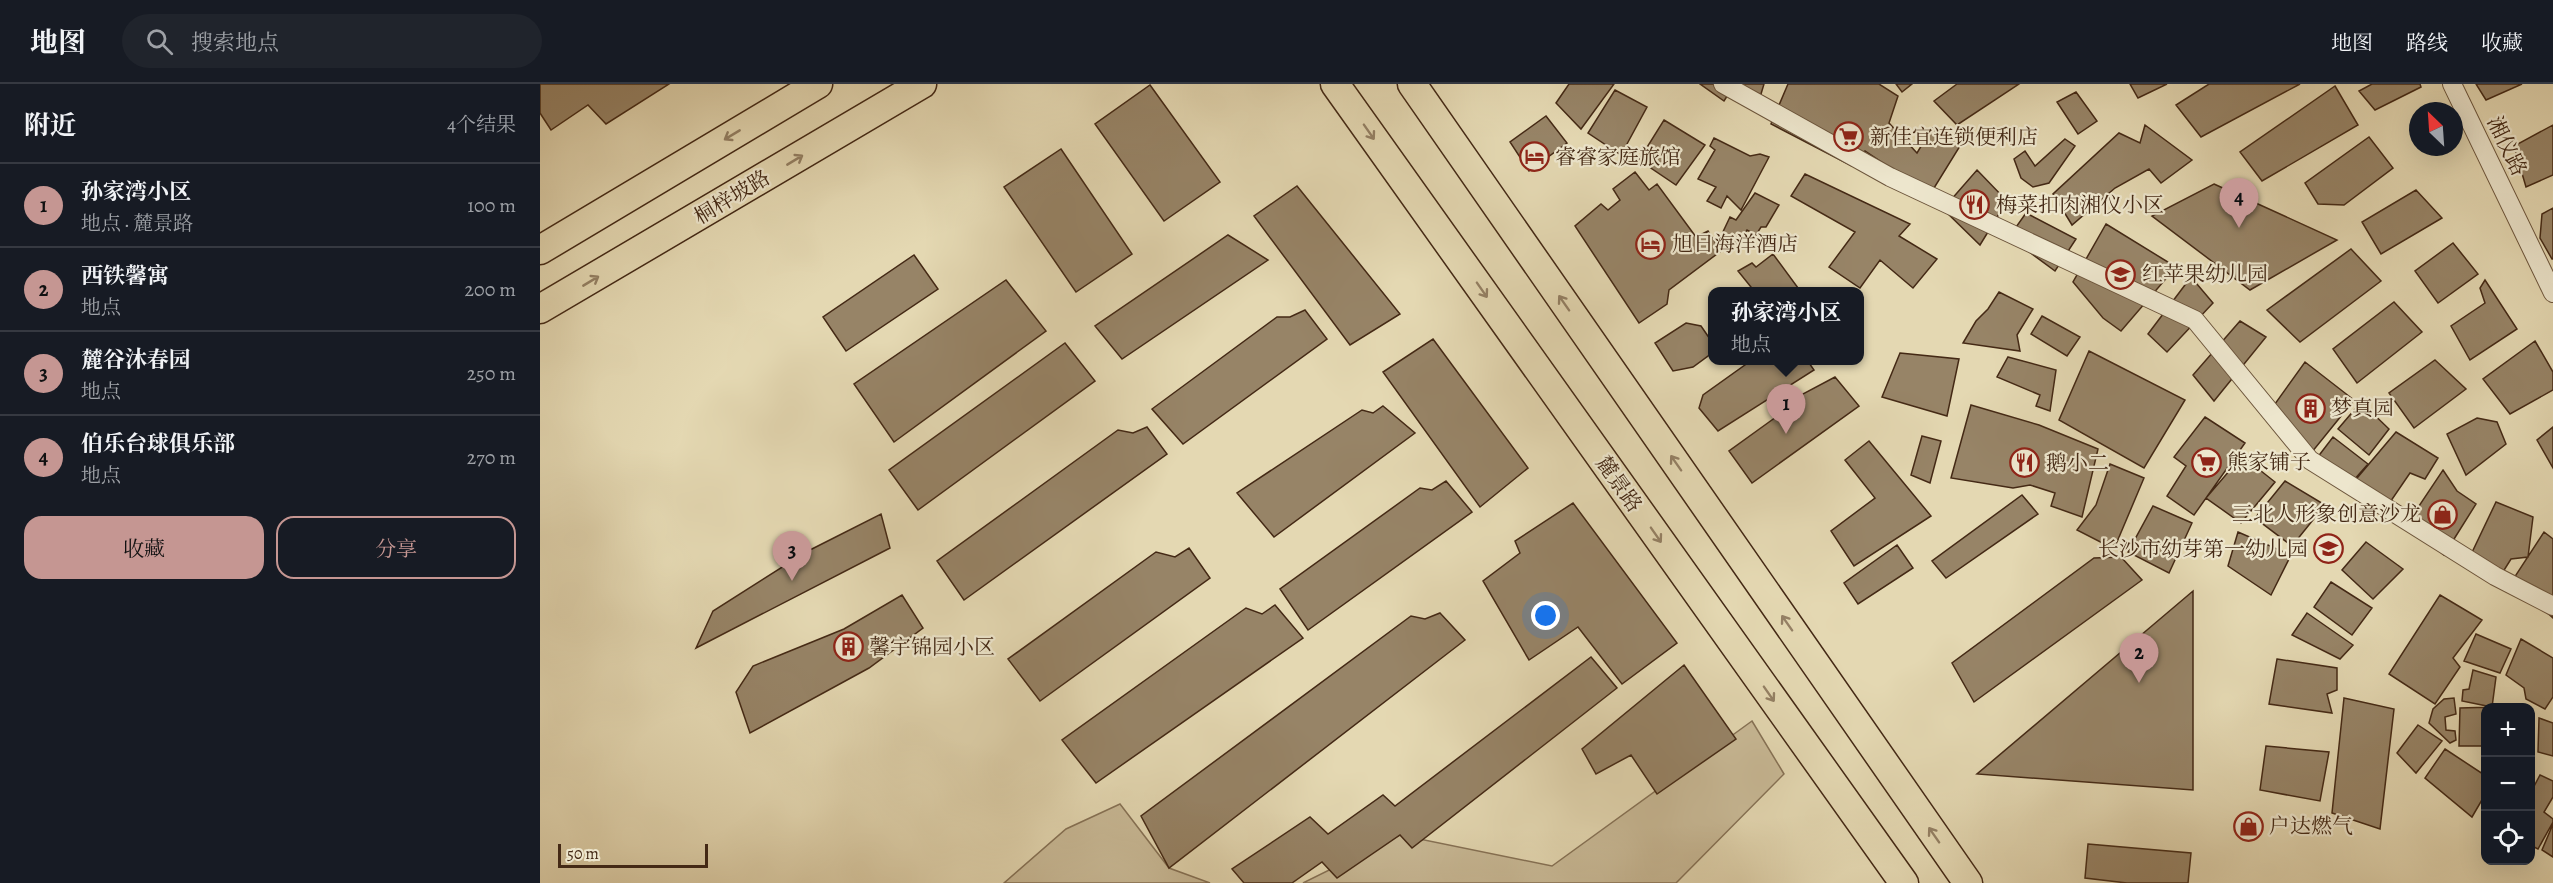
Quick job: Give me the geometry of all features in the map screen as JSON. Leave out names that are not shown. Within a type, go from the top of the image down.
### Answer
[{"type":"main road","points":[[540,250],[818,84]]},
{"type":"main road","name":"桐梓坡路","points":[[540,309],[922,84]]},
{"type":"main road","name":"麓景路","points":[[1335,84],[1904,883]]},
{"type":"main road","points":[[1412,84],[1968,883]]},
{"type":"street","points":[[1723,84],[1890,177],[2195,320],[2310,460],[2495,576],[2553,606]]},
{"type":"street","name":"湘仪路","points":[[2452,84],[2553,293]]},
{"type":"shaded area","points":[[1752,721],[1784,774],[1676,883],[1303,883],[1400,835],[1552,866]]},
{"type":"shaded area","points":[[1120,804],[1169,868],[1210,883],[1004,883],[1066,829]]},
{"type":"building","points":[[540,84],[669,84],[606,124],[588,105],[551,130],[540,113]]},
{"type":"building","points":[[1569,84],[1614,84],[1581,129],[1556,103]]},
{"type":"building","points":[[1700,84],[1735,84],[1724,101]]},
{"type":"building","points":[[1740,84],[1764,84],[1758,104]]},
{"type":"building","name":"新佳宜连锁便利店","points":[[1788,84],[1879,84],[1898,96],[1889,123],[1917,153],[1932,128],[1960,146],[1926,201],[1898,173],[1865,151],[1852,166],[1771,124]]},
{"type":"building","points":[[1896,84],[1912,84],[1902,92]]},
{"type":"building","points":[[1957,84],[2019,84],[1957,125],[1934,101]]},
{"type":"building","points":[[2130,84],[2167,84],[2138,98]]},
{"type":"building","points":[[2209,84],[2300,84],[2201,137],[2176,105]]},
{"type":"building","points":[[2372,84],[2420,84],[2421,87],[2375,110],[2359,91]]},
{"type":"building","points":[[2476,84],[2522,84],[2486,100]]},
{"type":"building","points":[[1150,85],[1220,182],[1164,221],[1095,124]]},
{"type":"building","points":[[2335,86],[2358,125],[2262,181],[2240,152]]},
{"type":"building","points":[[1615,90],[1647,107],[1621,155],[1588,133]]},
{"type":"building","points":[[2076,92],[2097,121],[2078,134],[2057,102]]},
{"type":"building","name":"睿睿家庭旅馆","points":[[1546,116],[1567,143],[1529,171],[1510,142]]},
{"type":"building","points":[[1664,120],[1705,145],[1676,185],[1639,160]]},
{"type":"building","points":[[2145,125],[2192,160],[2161,183],[2149,169],[2115,188],[2072,225],[2053,194],[2119,133],[2140,143]]},
{"type":"building","points":[[2553,125],[2553,175],[2526,187],[2514,146]]},
{"type":"building","points":[[2369,137],[2393,168],[2344,205],[2318,204],[2305,183]]},
{"type":"building","points":[[1714,138],[1750,156],[1760,154],[1769,157],[1741,210],[1727,196],[1721,208],[1707,201],[1716,187],[1698,179],[1715,150],[1710,146]]},
{"type":"building","points":[[2065,139],[2075,146],[2049,183],[2033,187],[2021,178],[2014,159],[2025,151],[2035,166]]},
{"type":"building","points":[[1061,149],[1132,254],[1076,292],[1004,187]]},
{"type":"building","name":"梅菜扣肉湘仪小区","points":[[1977,170],[2007,201],[1980,245],[1943,209]]},
{"type":"building","name":"旭日海洋酒店","points":[[1635,172],[1649,190],[1657,184],[1696,237],[1708,231],[1721,251],[1669,290],[1667,304],[1639,323],[1575,226],[1601,204],[1608,210],[1620,200],[1613,189]]},
{"type":"building","points":[[1805,174],[1910,224],[1899,236],[1937,259],[1913,288],[1880,260],[1859,287],[1829,267],[1855,232],[1791,196]]},
{"type":"building","points":[[2214,184],[2337,240],[2250,290],[2152,216]]},
{"type":"building","points":[[1297,186],[1400,314],[1350,345],[1254,216]]},
{"type":"building","points":[[2416,190],[2442,218],[2381,254],[2362,222]]},
{"type":"building","points":[[1755,193],[1779,205],[1766,227],[1761,227],[1756,235],[1747,230],[1737,247],[1721,236],[1730,217],[1736,220]]},
{"type":"building","points":[[2553,208],[2552,259],[2540,238],[2542,214]]},
{"type":"building","points":[[2026,213],[2076,239],[2055,271],[2009,237]]},
{"type":"building","points":[[2106,224],[2176,267],[2121,331],[2103,318],[2073,282]]},
{"type":"building","points":[[1228,235],[1268,260],[1122,359],[1095,326]]},
{"type":"building","points":[[2453,243],[2478,274],[2438,303],[2415,271]]},
{"type":"building","points":[[2351,249],[2381,281],[2300,342],[2267,310]]},
{"type":"building","points":[[1773,254],[1797,287],[1751,287],[1738,271],[1752,263],[1756,267]]},
{"type":"building","points":[[914,255],[938,289],[846,351],[823,317]]},
{"type":"building","points":[[2191,277],[2213,303],[2167,352],[2148,334]]},
{"type":"building","points":[[1006,280],[1046,331],[894,442],[854,384]]},
{"type":"building","points":[[2485,280],[2517,329],[2470,360],[2451,326],[2485,303],[2480,288]]},
{"type":"building","points":[[1999,292],[2033,309],[2017,335],[2020,351],[1963,343],[1976,321],[1988,309]]},
{"type":"building","points":[[2394,302],[2422,332],[2357,383],[2333,349]]},
{"type":"building","points":[[1305,310],[1327,339],[1183,444],[1152,409],[1277,317],[1290,317]]},
{"type":"building","points":[[2042,316],[2080,337],[2067,356],[2031,334]]},
{"type":"building","points":[[2240,321],[2266,337],[2214,401],[2193,375]]},
{"type":"building","points":[[1686,323],[1701,326],[1708,336],[1708,356],[1693,367],[1673,371],[1655,343]]},
{"type":"building","points":[[1433,339],[1528,468],[1480,507],[1383,372]]},
{"type":"building","points":[[2535,341],[2553,372],[2553,390],[2510,414],[2483,379]]},
{"type":"building","points":[[1065,343],[1095,381],[918,510],[889,470]]},
{"type":"building","points":[[2089,351],[2185,400],[2144,468],[2059,420]]},
{"type":"building","points":[[1900,353],[1959,359],[1947,416],[1882,397]]},
{"type":"building","points":[[2008,357],[2056,370],[2050,411],[2036,406],[2040,395],[1997,377]]},
{"type":"building","points":[[2435,360],[2466,389],[2414,428],[2389,393]]},
{"type":"building","name":"梦真园","points":[[2305,362],[2354,400],[2312,452],[2267,415]]},
{"type":"building","points":[[1745,365],[1810,365],[1814,370],[1718,431],[1699,408],[1703,395]]},
{"type":"building","points":[[1835,377],[1859,406],[1752,483],[1729,451],[1776,417],[1799,396]]},
{"type":"building","points":[[2361,402],[2389,429],[2369,455],[2338,429]]},
{"type":"building","name":"鹅小二","points":[[1971,405],[2039,425],[2098,449],[2082,517],[2051,506],[2055,493],[2030,485],[2013,488],[1951,478]]},
{"type":"building","points":[[1383,406],[1415,433],[1274,537],[1237,493],[1362,410],[1373,413]]},
{"type":"building","name":"熊家铺子","points":[[2205,417],[2245,443],[2194,515],[2167,496],[2186,466],[2174,457]]},
{"type":"building","points":[[2477,418],[2497,422],[2506,444],[2466,475],[2447,434]]},
{"type":"building","points":[[1147,427],[1167,454],[964,600],[937,561],[1118,430],[1133,433]]},
{"type":"building","points":[[2553,427],[2553,468],[2537,440]]},
{"type":"building","points":[[2396,432],[2438,458],[2425,479],[2410,473],[2384,511],[2352,484]]},
{"type":"building","points":[[1922,436],[1941,441],[1930,483],[1911,475]]},
{"type":"building","points":[[2333,437],[2368,464],[2346,489],[2314,462]]},
{"type":"building","points":[[1869,441],[1931,516],[1854,566],[1831,531],[1875,498],[1845,460]]},
{"type":"building","points":[[2242,456],[2275,482],[2241,523],[2206,498]]},
{"type":"building","points":[[2110,464],[2144,478],[2114,549],[2077,530],[2096,505]]},
{"type":"building","name":"三北人形象创意沙龙","points":[[2443,470],[2457,491],[2476,504],[2444,555],[2407,524]]},
{"type":"building","points":[[1446,481],[1472,512],[1308,630],[1280,589],[1420,488],[1432,490]]},
{"type":"building","points":[[2285,481],[2325,505],[2292,546],[2255,518]]},
{"type":"building","points":[[2022,495],[2038,514],[1946,578],[1932,561]]},
{"type":"building","points":[[2496,502],[2533,517],[2528,557],[2511,559],[2496,583],[2466,565]]},
{"type":"building","points":[[1573,503],[1677,643],[1622,684],[1578,627],[1529,660],[1483,581],[1520,553],[1515,541]]},
{"type":"building","points":[[2153,506],[2192,523],[2169,573],[2128,552]]},
{"type":"building","points":[[881,514],[890,548],[696,648],[713,611],[806,552]]},
{"type":"building","points":[[2238,532],[2291,555],[2271,595],[2228,566]]},
{"type":"building","points":[[2544,532],[2553,539],[2553,618],[2512,581]]},
{"type":"building","points":[[2366,542],[2403,569],[2373,599],[2342,570]]},
{"type":"building","points":[[1897,545],[1913,568],[1858,604],[1844,583]]},
{"type":"building","points":[[1189,548],[1210,578],[1040,701],[1008,659],[1156,552],[1175,557]]},
{"type":"building","points":[[2121,557],[2142,580],[1974,702],[1952,663],[2094,558]]},
{"type":"building","points":[[2331,582],[2372,608],[2352,635],[2314,607]]},
{"type":"building","points":[[2193,591],[2193,790],[1977,774]]},
{"type":"building","name":"馨宇锦园小区","points":[[902,595],[923,628],[869,668],[750,733],[736,692],[753,666],[844,629]]},
{"type":"building","points":[[2440,595],[2482,620],[2453,658],[2460,667],[2435,704],[2389,674]]},
{"type":"building","points":[[1275,605],[1303,638],[1096,783],[1062,740],[1246,608],[1262,614]]},
{"type":"building","points":[[1440,613],[1465,640],[1169,868],[1141,816],[1411,616],[1425,619]]},
{"type":"building","points":[[2307,613],[2353,645],[2340,659],[2292,635]]},
{"type":"building","points":[[2476,634],[2511,649],[2500,673],[2464,661]]},
{"type":"building","points":[[2521,639],[2553,658],[2553,697],[2545,709],[2526,699],[2524,688],[2506,675]]},
{"type":"building","points":[[1591,657],[1617,688],[1412,848],[1400,835],[1337,878],[1322,862],[1292,883],[1244,883],[1232,869],[1310,817],[1328,834],[1383,795],[1395,806]]},
{"type":"building","points":[[2277,659],[2337,668],[2337,690],[2327,694],[2332,713],[2269,704]]},
{"type":"building","points":[[1684,665],[1736,739],[1657,794],[1631,755],[1596,774],[1582,749]]},
{"type":"building","points":[[2473,670],[2496,677],[2493,703],[2481,705],[2462,701],[2463,690],[2469,689]]},
{"type":"building","points":[[2344,698],[2394,709],[2380,829],[2332,813]]},
{"type":"building","points":[[2454,698],[2456,714],[2445,717],[2446,730],[2455,731],[2456,740],[2450,743],[2429,723],[2433,709],[2444,699]]},
{"type":"building","points":[[2481,707],[2481,746],[2459,746],[2460,708]]},
{"type":"building","points":[[2539,718],[2553,723],[2553,756],[2538,752]]},
{"type":"building","points":[[2418,725],[2442,741],[2416,773],[2397,753]]},
{"type":"building","points":[[2266,746],[2329,752],[2320,801],[2260,790]]},
{"type":"building","points":[[2445,749],[2481,773],[2481,802],[2472,817],[2425,778]]},
{"type":"building","points":[[2540,775],[2553,781],[2553,797],[2544,812],[2553,819],[2553,822],[2538,849],[2535,848],[2535,784]]},
{"type":"building","points":[[2553,824],[2553,857],[2542,850]]},
{"type":"building","points":[[2088,844],[2191,853],[2188,883],[2127,883],[2085,878]]},
{"type":"place","name":"新佳宜连锁便利店","points":[[1849,137]]},
{"type":"place","name":"睿睿家庭旅馆","points":[[1534,157]]},
{"type":"place","name":"梅菜扣肉湘仪小区","points":[[1975,205]]},
{"type":"place","name":"伯乐台球俱乐部","points":[[2239,228]]},
{"type":"place","name":"旭日海洋酒店","points":[[1651,244]]},
{"type":"place","name":"红苹果幼儿园","points":[[2121,274]]},
{"type":"place","name":"梦真园","points":[[2310,408]]},
{"type":"place","name":"孙家湾小区","points":[[1786,434]]},
{"type":"place","name":"熊家铺子","points":[[2206,462]]},
{"type":"place","name":"鹅小二","points":[[2025,463]]},
{"type":"place","name":"三北人形象创意沙龙","points":[[2442,514]]},
{"type":"place","name":"长沙市幼芽第一幼儿园","points":[[2329,549]]},
{"type":"place","name":"麓谷沐春园","points":[[792,581]]},
{"type":"place","name":"馨宇锦园小区","points":[[848,647]]},
{"type":"place","name":"西铁馨寓","points":[[2139,683]]},
{"type":"place","name":"户达燃气","points":[[2248,826]]}]
